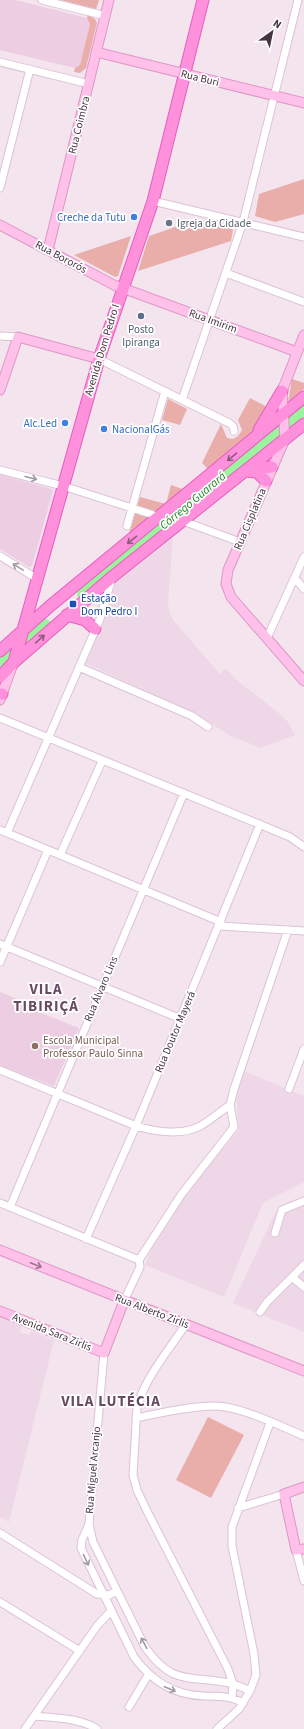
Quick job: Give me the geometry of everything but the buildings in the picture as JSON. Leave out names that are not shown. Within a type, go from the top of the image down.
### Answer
[{"type":"main road","name":"Avenida Dom Pedro I","points":[[14,659],[99,359],[153,201],[203,0]]},
{"type":"main road","points":[[253,441],[282,391]]},
{"type":"main road","points":[[0,677],[14,659],[112,577],[247,470],[284,427],[304,397]]},
{"type":"main road","points":[[0,651],[21,636],[50,606],[253,441],[284,427],[304,424]]},
{"type":"main road","points":[[247,470],[272,467]]},
{"type":"main road","points":[[247,470],[257,472],[266,481]]},
{"type":"main road","points":[[32,596],[41,603],[50,606]]},
{"type":"main road","points":[[67,615],[85,620],[95,630]]},
{"type":"street","points":[[42,0],[106,16]]},
{"type":"street","name":"Rua Coimbra","points":[[48,250],[110,0]]},
{"type":"street","points":[[182,400],[243,222],[298,0]]},
{"type":"street","name":"Rua Buri","points":[[96,52],[304,103]]},
{"type":"street","points":[[0,62],[89,84]]},
{"type":"street","points":[[0,188],[30,69]]},
{"type":"street","points":[[153,201],[304,237]]},
{"type":"street","name":"Rua Bororós","points":[[0,224],[122,288]]},
{"type":"street","points":[[226,273],[304,302]]},
{"type":"street","name":"Rua Imirim","points":[[122,288],[301,353]]},
{"type":"street","name":"Rua Cisplatina","points":[[304,335],[301,353],[282,391],[284,427],[272,467],[228,570],[226,584],[231,597],[304,680]]},
{"type":"street","points":[[0,336],[18,337],[99,359],[229,423],[233,426],[234,431]]},
{"type":"street","points":[[0,390],[18,337]]},
{"type":"street","points":[[127,526],[165,391]]},
{"type":"street","points":[[0,470],[63,486],[160,517]]},
{"type":"street","points":[[183,521],[240,542]]},
{"type":"street","points":[[0,556],[36,578]]},
{"type":"street","points":[[267,638],[304,557]]},
{"type":"street","points":[[112,577],[95,630],[48,738],[4,832],[220,924],[304,931]]},
{"type":"street","points":[[295,578],[304,589]]},
{"type":"street","name":"Avenida Dom Pedro I","points":[[1,696],[14,659]]},
{"type":"street","points":[[79,667],[192,716],[208,727]]},
{"type":"street","points":[[0,718],[102,761],[260,824],[290,837],[304,847]]},
{"type":"street","points":[[60,855],[102,761]]},
{"type":"street","name":"Rua Álvaro Lins","points":[[10,1207],[184,793]]},
{"type":"street","name":"Rua Doutor Mayerá","points":[[86,1239],[181,1019],[260,824]]},
{"type":"street","points":[[0,962],[3,946],[48,850]]},
{"type":"street","points":[[124,1301],[140,1267],[139,1260],[166,1216],[234,1127],[230,1105],[234,1089],[288,930]]},
{"type":"street","points":[[3,946],[181,1019]]},
{"type":"street","points":[[289,1089],[304,1049]]},
{"type":"street","points":[[0,1070],[136,1126],[164,1131],[191,1130],[203,1125],[230,1105]]},
{"type":"street","points":[[275,1232],[282,1210],[304,1201]]},
{"type":"street","points":[[0,1203],[139,1260]]},
{"type":"street","name":"Rua Alberto Zirlis","points":[[0,1250],[124,1301],[304,1371]]},
{"type":"street","points":[[260,1312],[267,1302],[304,1265]]},
{"type":"street","points":[[292,1277],[304,1287]]},
{"type":"street","name":"Rua Miguel Arcanjo","points":[[89,1524],[104,1353],[124,1301]]},
{"type":"street","name":"Avenida Sara Zirlis","points":[[0,1312],[104,1353]]},
{"type":"street","points":[[186,1324],[148,1381],[140,1397],[136,1418],[133,1475],[135,1486],[228,1669],[233,1684],[232,1698]]},
{"type":"street","points":[[136,1418],[176,1410],[215,1406],[236,1409],[304,1436]]},
{"type":"street","points":[[217,1729],[235,1714],[243,1703],[250,1691],[256,1670],[232,1546],[232,1527],[270,1423]]},
{"type":"street","points":[[238,1508],[304,1487]]},
{"type":"street","points":[[284,1494],[300,1549],[304,1581]]},
{"type":"street","points":[[89,1524],[93,1542],[145,1647],[152,1657],[167,1670],[184,1678],[233,1684],[250,1691]]},
{"type":"street","points":[[89,1524],[81,1546],[103,1596],[134,1657],[148,1675],[166,1688],[176,1692],[232,1698],[243,1703]]},
{"type":"street","points":[[0,1533],[92,1591],[103,1596],[117,1591]]},
{"type":"street","points":[[81,1546],[87,1542],[93,1542]]},
{"type":"street","points":[[0,1602],[80,1651]]},
{"type":"street","points":[[25,1729],[102,1619],[111,1611]]},
{"type":"street","points":[[128,1707],[148,1675]]},
{"type":"street","points":[[35,1716],[74,1720],[91,1725],[98,1729]]},
{"type":"shaded area","points":[[0,0],[15,0],[87,18],[90,24],[80,65],[75,68],[0,50]]},
{"type":"shaded area","points":[[61,0],[99,0],[96,9]]},
{"type":"shaded area","points":[[88,15],[95,19],[97,23],[86,68],[80,73],[74,72],[75,68],[80,65],[90,24],[87,18]]},
{"type":"shaded area","points":[[304,179],[304,214],[275,222],[255,216],[259,194]]},
{"type":"shaded area","points":[[193,221],[231,228],[233,230],[231,241],[138,271],[149,236]]},
{"type":"shaded area","points":[[131,236],[118,276],[115,277],[74,255]]},
{"type":"shaded area","points":[[292,379],[304,383],[304,389],[288,402]]},
{"type":"shaded area","points":[[250,398],[269,408],[252,433],[208,469],[202,463],[221,424],[227,438],[233,439],[238,436],[242,430],[238,420]]},
{"type":"shaded area","points":[[168,399],[187,409],[180,425],[162,420]]},
{"type":"shaded area","points":[[0,475],[52,489],[53,491],[32,566],[29,567],[0,549]]},
{"type":"shaded area","points":[[171,485],[185,490],[128,537],[140,497],[166,504]]},
{"type":"shaded area","points":[[173,536],[168,603],[173,620],[221,675],[225,668],[238,681],[280,714],[288,722],[295,735],[261,748],[229,735],[195,713],[85,663],[104,620],[116,582]]},
{"type":"shaded area","name":"Escola Municipal Professor Paulo Sinna","points":[[0,992],[37,1007],[36,1011],[79,1028],[54,1086],[0,1065]]},
{"type":"shaded area","points":[[244,1071],[304,1096],[304,1182],[263,1203],[224,1297],[145,1265],[159,1232],[182,1196],[239,1130],[236,1097]]},
{"type":"shaded area","points":[[304,1202],[304,1332],[233,1303],[274,1215]]},
{"type":"shaded area","points":[[0,1317],[22,1325],[20,1332],[29,1335],[31,1331],[54,1340],[9,1522],[0,1517]]},
{"type":"shaded area","points":[[208,1417],[244,1435],[211,1498],[176,1480]]},
{"type":"waterway","name":"Córrego Guarará","points":[[83,594],[304,409]]},
{"type":"waterway","name":"Córrego Guarará","points":[[0,664],[45,625]]},
{"type":"place","name":"Creche da Tutu","points":[[134,217]]},
{"type":"place","name":"Igreja da Cidade","points":[[169,223]]},
{"type":"place","name":"Posto Ipiranga","points":[[141,316]]},
{"type":"place","name":"Alc.Led","points":[[65,423]]},
{"type":"place","name":"NacionalGás","points":[[104,429]]},
{"type":"place","name":"Estação Dom Pedro I","points":[[73,604]]},
{"type":"place","name":"Escola Municipal Professor Paulo Sinna","points":[[35,1046]]},
{"type":"district","name":"VILA TIBIRIÇÁ","points":[[46,998]]},
{"type":"district","name":"VILA LUTÉCIA","points":[[111,1401]]}]
